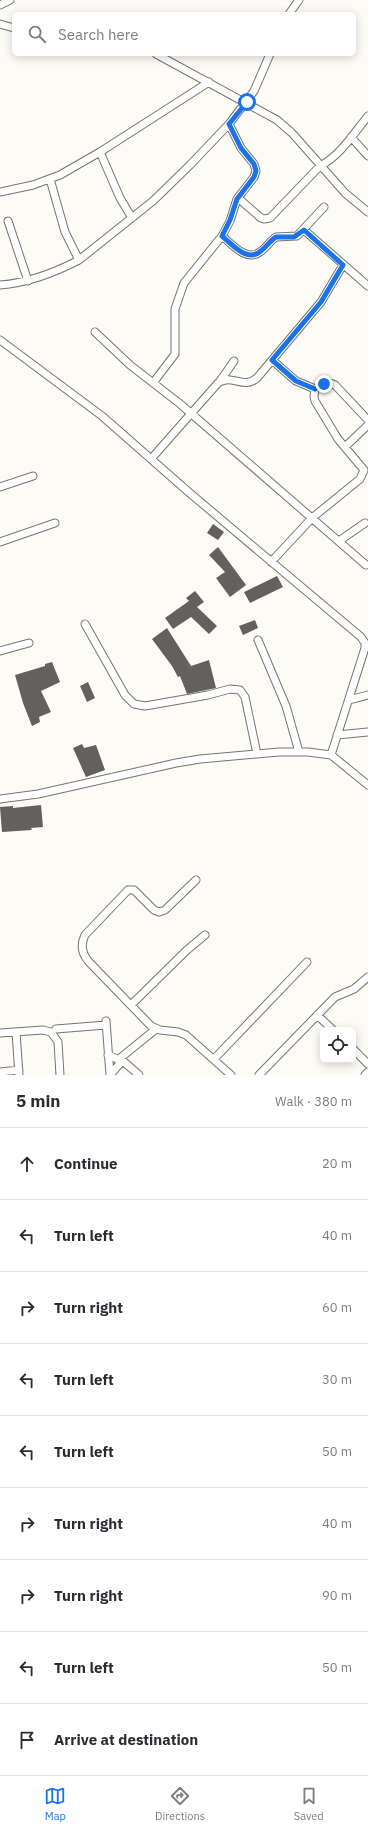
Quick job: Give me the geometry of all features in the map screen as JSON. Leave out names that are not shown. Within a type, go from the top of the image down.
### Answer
[{"type":"street","points":[[0,5],[10,0]]},
{"type":"street","points":[[290,12],[298,0]]},
{"type":"street","points":[[0,24],[12,27]]},
{"type":"street","points":[[160,56],[247,102],[283,124],[345,193],[368,212]]},
{"type":"street","points":[[0,285],[28,281],[79,260],[132,218],[175,180],[229,124],[247,102],[258,83],[269,56]]},
{"type":"street","points":[[0,192],[33,185],[50,179],[100,152],[209,82]]},
{"type":"street","points":[[238,198],[261,218],[267,219],[272,216],[320,166],[330,160],[368,116]]},
{"type":"street","points":[[153,383],[175,354],[175,309],[184,282],[222,236],[238,198],[254,177],[256,168],[241,148],[229,124]]},
{"type":"street","points":[[351,137],[368,156]]},
{"type":"street","points":[[100,152],[120,198],[132,218]]},
{"type":"street","points":[[50,179],[65,232],[79,260]]},
{"type":"street","points":[[222,236],[244,254],[252,256],[262,251],[276,237],[294,237],[304,230],[324,207]]},
{"type":"street","points":[[8,221],[28,281]]},
{"type":"street","points":[[304,230],[368,286]]},
{"type":"street","points":[[220,382],[227,379],[243,384],[253,382],[321,302],[343,265]]},
{"type":"street","points":[[95,332],[130,365],[191,413],[244,461],[366,565]]},
{"type":"street","points":[[0,340],[102,416],[271,562],[367,641],[331,755]]},
{"type":"street","points":[[272,360],[296,381],[315,389]]},
{"type":"street","points":[[151,459],[220,382],[234,362]]},
{"type":"street","points":[[315,389],[324,384],[332,383],[368,420]]},
{"type":"street","points":[[271,562],[312,518],[360,479],[363,474],[363,468],[338,439],[315,401],[315,389]]},
{"type":"street","points":[[345,447],[368,425]]},
{"type":"street","points":[[0,487],[33,476]]},
{"type":"street","points":[[339,541],[365,523]]},
{"type":"street","points":[[0,542],[55,524]]},
{"type":"street","points":[[85,624],[124,695],[137,705],[145,706],[234,689],[240,690],[245,697],[257,754]]},
{"type":"street","points":[[258,640],[286,706],[299,752]]},
{"type":"street","points":[[0,651],[29,643]]},
{"type":"street","points":[[349,700],[368,695]]},
{"type":"street","points":[[337,735],[368,732]]},
{"type":"street","points":[[0,800],[38,794],[200,759],[299,752],[331,755],[368,785]]},
{"type":"street","points":[[196,880],[165,910],[159,912],[154,910],[134,890],[129,889],[85,935],[82,942],[85,957],[147,1022],[156,1029],[166,1032],[178,1032],[186,1035],[231,1075]]},
{"type":"street","points":[[131,1005],[187,950],[205,935]]},
{"type":"street","points":[[214,1059],[307,962]]},
{"type":"street","points":[[259,1075],[335,996],[354,989],[368,976]]},
{"type":"street","points":[[317,1015],[330,1027]]},
{"type":"street","points":[[56,1029],[106,1023],[110,1075]]},
{"type":"street","points":[[110,1075],[120,1060],[156,1029]]},
{"type":"street","points":[[0,1032],[43,1030],[54,1034],[58,1042],[60,1075]]},
{"type":"street","points":[[0,1072],[19,1073],[16,1032]]},
{"type":"street","points":[[356,1052],[368,1064]]},
{"type":"street","points":[[108,1056],[124,1062],[139,1075]]},
{"type":"street","points":[[364,1075],[368,1072]]},
{"type":"building","points":[[213,524],[224,532],[218,540],[207,533]]},
{"type":"building","points":[[218,547],[246,585],[230,597],[216,578],[225,572],[209,555]]},
{"type":"building","points":[[277,576],[283,587],[250,603],[244,592]]},
{"type":"building","points":[[195,591],[204,602],[197,607],[217,626],[209,634],[191,617],[173,629],[165,618],[189,601],[186,598]]},
{"type":"building","points":[[255,620],[258,628],[243,635],[239,626]]},
{"type":"building","points":[[167,628],[191,666],[209,660],[216,688],[187,694],[180,676],[178,677],[172,666],[152,639]]},
{"type":"building","points":[[52,662],[60,682],[41,691],[51,712],[39,717],[40,722],[32,726],[23,703],[15,675],[45,666],[45,664]]},
{"type":"building","points":[[88,682],[95,698],[87,702],[80,686]]},
{"type":"building","points":[[82,744],[84,748],[96,745],[105,770],[86,777],[73,748]]},
{"type":"building","points":[[41,805],[43,827],[31,828],[32,830],[2,832],[0,807],[13,806],[13,808]]},
{"type":"route","points":[[247,102],[229,124],[241,148],[254,164],[256,171],[254,177],[239,195],[230,220],[222,236],[244,254],[252,256],[262,251],[274,238],[281,236],[292,238],[304,230],[343,265],[321,302],[272,360],[301,384],[315,389],[324,384]]}]
